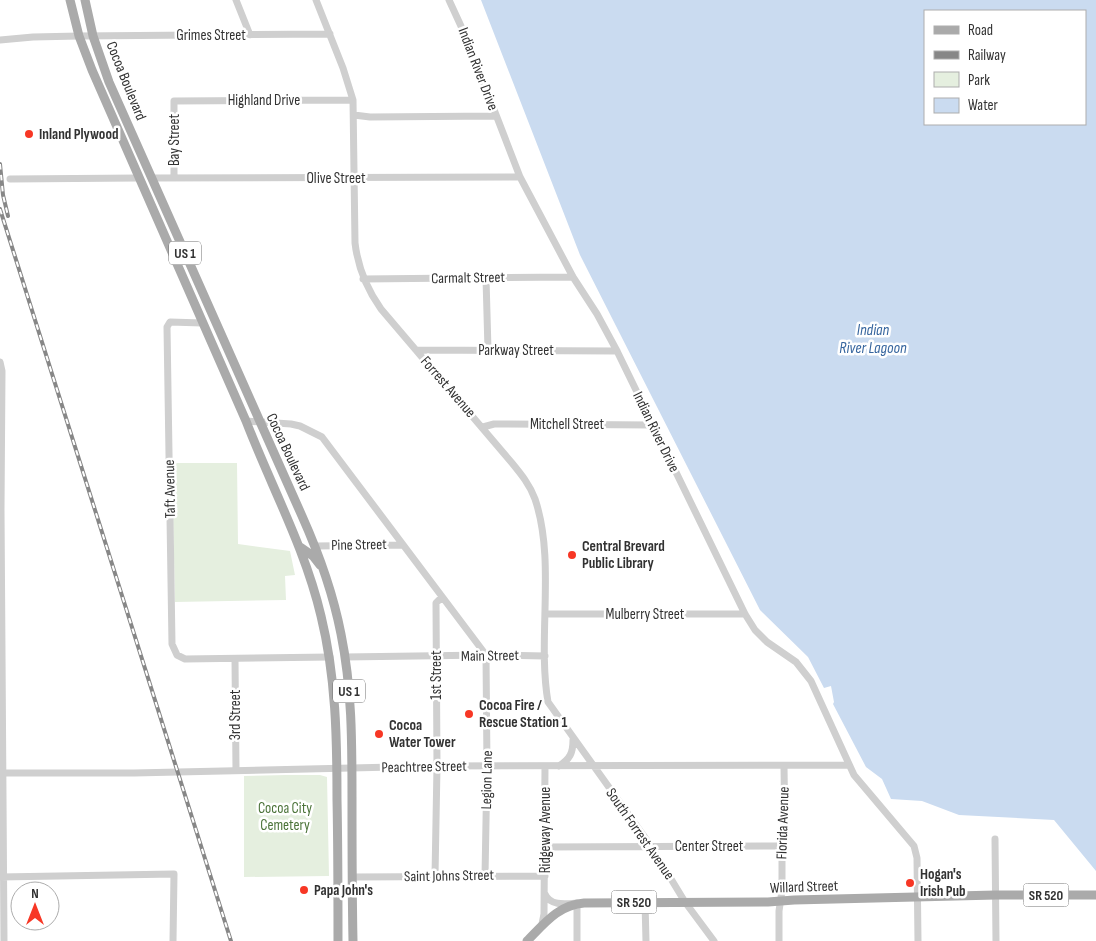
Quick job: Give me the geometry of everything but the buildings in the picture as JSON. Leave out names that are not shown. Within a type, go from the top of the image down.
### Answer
[{"type":"main road","name":"Cocoa Boulevard","points":[[70,0],[85,54],[300,547],[317,599],[330,657],[336,713],[338,941]]},
{"type":"main road","name":"Cocoa Boulevard","points":[[85,0],[93,36],[109,82],[315,546],[339,624],[351,712],[353,941]]},
{"type":"main road","points":[[110,113],[121,124],[142,170],[147,176],[152,178]]},
{"type":"main road","points":[[139,178],[145,180],[150,185],[175,240],[187,258]]},
{"type":"main road","points":[[288,520],[303,538],[315,546]]},
{"type":"main road","points":[[300,547],[313,556],[323,569]]},
{"type":"main road","name":"Willard Street","points":[[527,941],[552,914],[577,903],[780,901],[996,895],[1096,895]]},
{"type":"street","points":[[236,0],[250,35]]},
{"type":"street","name":"Forrest Avenue","points":[[316,0],[353,100],[355,242],[357,261],[363,279],[372,297],[381,309],[524,478],[534,498],[544,543],[545,686],[548,702],[593,767]]},
{"type":"street","name":"Indian River Drive","points":[[449,0],[466,37],[520,176],[573,277],[597,314],[617,351],[745,614],[754,630],[767,642],[796,662],[811,681],[849,765],[862,786],[906,835],[917,851],[918,941]]},
{"type":"street","name":"Grimes Street","points":[[0,40],[33,36],[330,34]]},
{"type":"street","name":"Highland Drive","points":[[174,101],[353,100]]},
{"type":"street","name":"Bay Street","points":[[174,101],[174,178]]},
{"type":"street","points":[[354,115],[370,117],[496,116]]},
{"type":"street","name":"Olive Street","points":[[152,178],[520,176]]},
{"type":"street","points":[[10,179],[139,178]]},
{"type":"street","name":"Carmalt Street","points":[[363,279],[573,277]]},
{"type":"street","points":[[486,278],[488,350]]},
{"type":"street","name":"Taft Avenue","points":[[202,323],[170,322],[167,327],[172,644],[177,655],[185,659],[235,659]]},
{"type":"street","name":"Parkway Street","points":[[416,350],[617,351]]},
{"type":"street","points":[[0,362],[2,371],[0,509],[4,941]]},
{"type":"street","points":[[246,421],[300,426],[322,437],[486,655]]},
{"type":"street","name":"Mitchell Street","points":[[482,427],[494,424],[652,425]]},
{"type":"street","name":"Pine Street","points":[[315,546],[402,545]]},
{"type":"street","name":"1st Street","points":[[435,876],[437,766],[436,603],[442,597]]},
{"type":"street","name":"Mulberry Street","points":[[544,614],[745,614]]},
{"type":"street","name":"Legion Lane","points":[[485,876],[487,767],[486,655]]},
{"type":"street","name":"Main Street","points":[[345,657],[545,656]]},
{"type":"street","points":[[235,659],[330,657]]},
{"type":"street","name":"3rd Street","points":[[235,659],[236,770]]},
{"type":"street","points":[[558,766],[568,761],[573,752],[573,740]]},
{"type":"street","name":"Peachtree Street","points":[[1,773],[437,766],[849,765]]},
{"type":"street","name":"Ridgeway Avenue","points":[[542,924],[546,848],[545,766]]},
{"type":"street","name":"Florida Avenue","points":[[779,941],[782,846],[785,837],[784,766]]},
{"type":"street","name":"South Forrest Avenue","points":[[593,767],[651,846],[685,902],[714,941]]},
{"type":"street","points":[[995,839],[996,941]]},
{"type":"street","name":"Center Street","points":[[546,848],[782,846]]},
{"type":"street","points":[[2,877],[174,874],[173,941]]},
{"type":"street","name":"Saint Johns Street","points":[[352,877],[545,876]]},
{"type":"street","name":"Ridgeway Avenue","points":[[545,894],[550,901],[556,903],[577,903]]},
{"type":"street","points":[[645,902],[646,941]]},
{"type":"street","points":[[577,903],[577,941]]},
{"type":"green space","points":[[172,463],[237,463],[238,544],[290,551],[295,575],[285,576],[286,600],[175,602]]},
{"type":"green space","name":"Cocoa City Cemetery","points":[[320,775],[327,777],[329,876],[244,877],[244,776]]},
{"type":"water","name":"Indian River Lagoon","points":[[481,0],[1096,0],[1096,871],[1054,820],[959,815],[922,801],[891,799],[882,779],[866,767],[833,704],[831,686],[824,688],[808,657],[760,610],[580,255]]},
{"type":"railway","points":[[0,164],[3,195],[8,216]]},
{"type":"railway","points":[[0,209],[231,941]]},
{"type":"place","name":"Inland Plywood","points":[[29,134]]},
{"type":"place","name":"Central Brevard Public Library","points":[[572,555]]},
{"type":"place","name":"Cocoa Fire / Rescue Station 1","points":[[469,714]]},
{"type":"place","name":"Cocoa Water Tower","points":[[379,734]]},
{"type":"place","name":"Hogan's Irish Pub","points":[[910,883]]},
{"type":"place","name":"Papa John's","points":[[304,890]]}]
